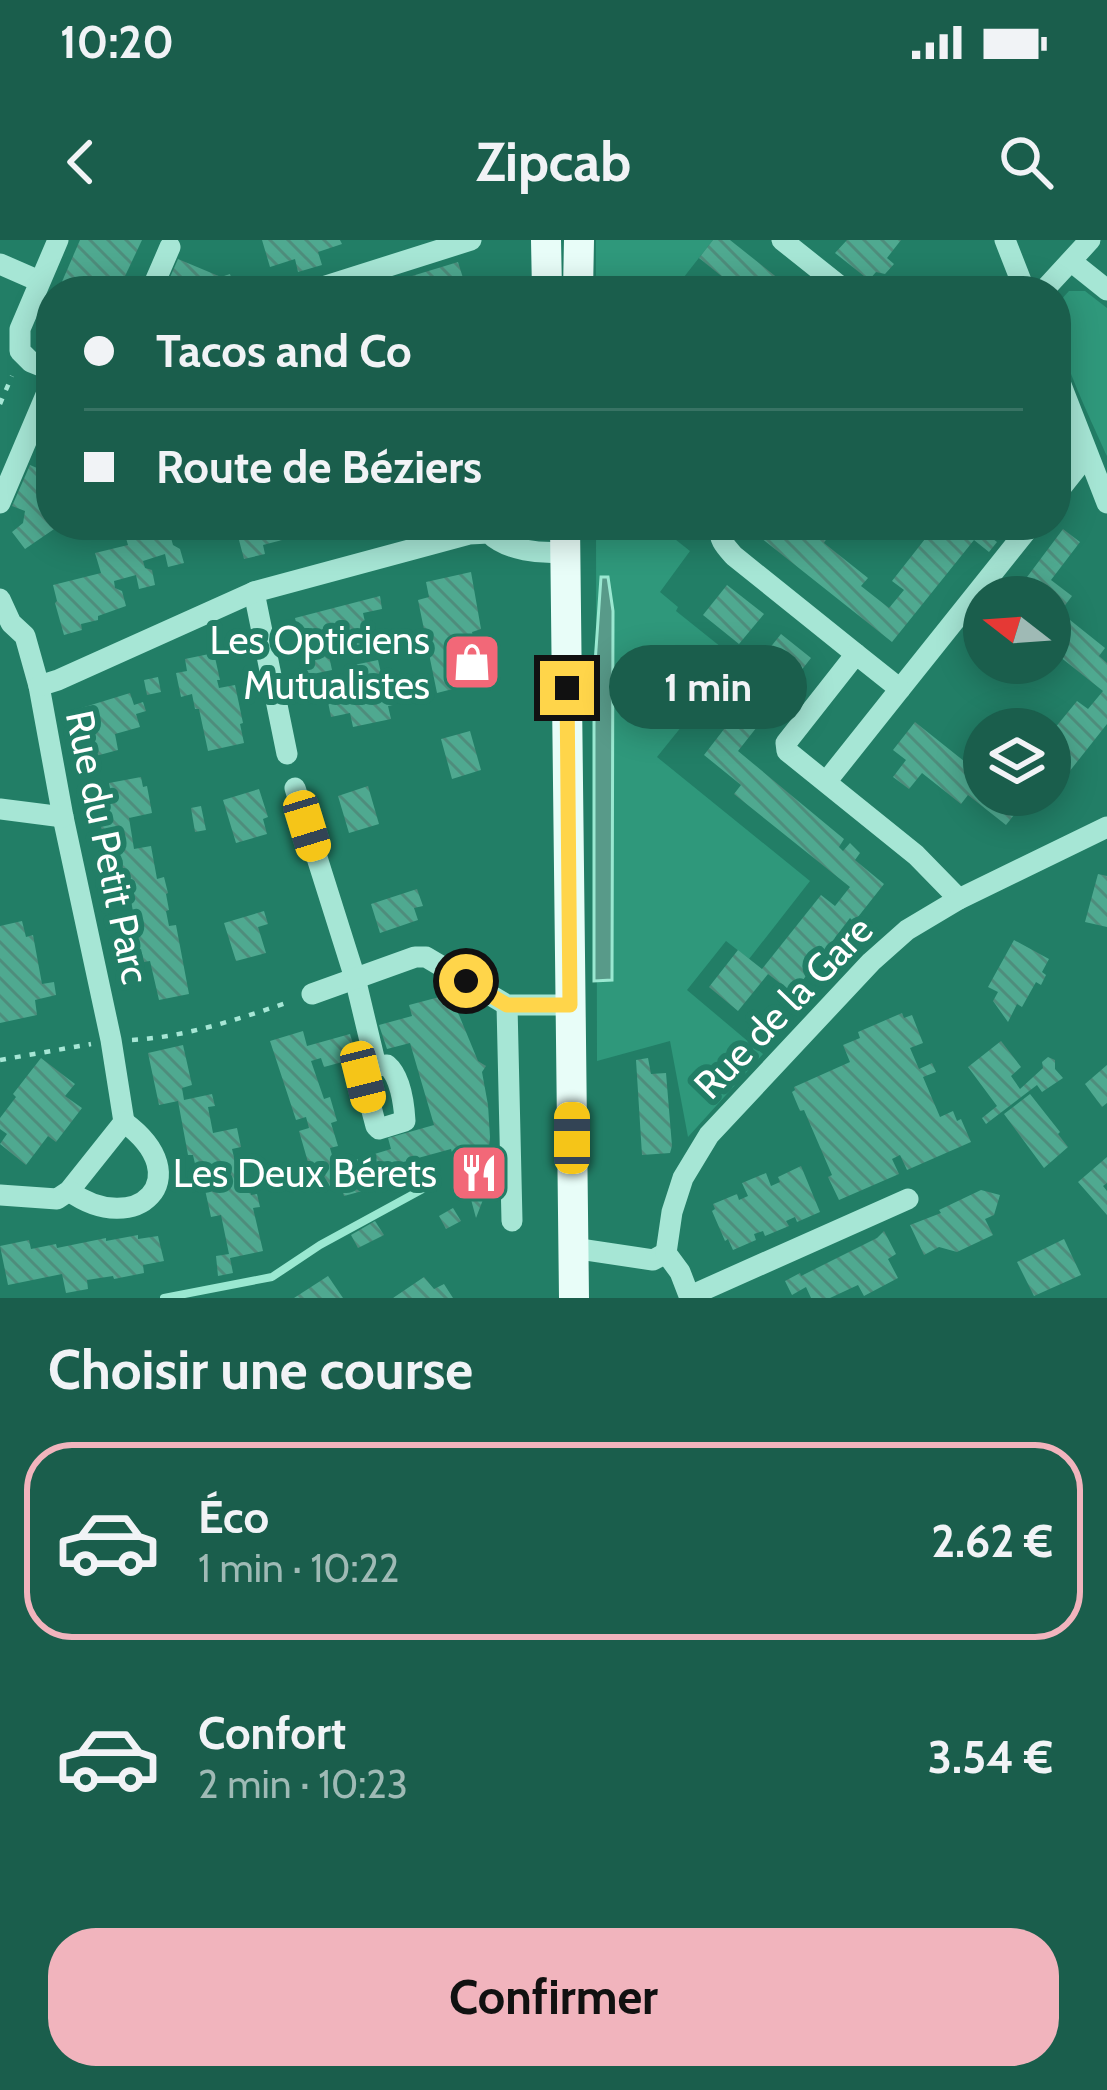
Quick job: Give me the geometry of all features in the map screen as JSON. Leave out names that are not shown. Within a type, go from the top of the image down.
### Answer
[{"type":"main road","points":[[546,240],[547,276]]},
{"type":"main road","points":[[578,276],[579,240]]},
{"type":"main road","points":[[565,540],[572,1297]]},
{"type":"street","points":[[41,276],[58,240]]},
{"type":"street","points":[[357,276],[471,240]]},
{"type":"street","points":[[782,240],[812,249],[834,276]]},
{"type":"street","points":[[1005,240],[1019,276]]},
{"type":"street","points":[[1058,276],[1090,240]]},
{"type":"street","points":[[157,276],[170,247]]},
{"type":"street","points":[[1072,262],[1107,290]]},
{"type":"street","points":[[0,264],[36,280]]},
{"type":"street","points":[[36,285],[10,324],[20,350],[36,364]]},
{"type":"street","points":[[1071,412],[1107,503]]},
{"type":"street","points":[[0,503],[36,418]]},
{"type":"street","points":[[1071,449],[1087,455]]},
{"type":"street","points":[[1071,475],[1087,455]]},
{"type":"street","name":"Rue du Petit Parc","points":[[124,1121],[38,686],[254,592],[447,540]]},
{"type":"street","name":"Rue du Petit Parc","points":[[496,540],[544,553],[562,540]]},
{"type":"street","points":[[722,540],[734,556],[900,689]]},
{"type":"street","points":[[826,782],[1019,540]]},
{"type":"street","points":[[254,592],[287,754]]},
{"type":"street","points":[[0,598],[10,622],[26,636],[38,686]]},
{"type":"street","points":[[856,654],[786,743],[787,751],[916,855],[959,899]]},
{"type":"street","points":[[295,788],[355,978],[376,1066]]},
{"type":"street","points":[[0,809],[63,817]]},
{"type":"street","name":"Rue de la Gare","points":[[666,1253],[683,1178],[709,1135],[871,962],[907,930],[959,899],[1107,827]]},
{"type":"street","points":[[312,994],[425,957],[507,1005],[570,1005]]},
{"type":"street","points":[[507,1005],[512,1221]]},
{"type":"street","points":[[0,1195],[57,1199],[124,1121],[149,1142],[159,1180],[151,1196],[139,1205],[96,1207],[68,1191]]},
{"type":"street","points":[[573,1248],[652,1260],[666,1253],[690,1297],[908,1199]]},
{"type":"path","points":[[0,1060],[111,1040],[169,1037],[312,994]]},
{"type":"green space","points":[[596,240],[713,240],[685,276],[596,276]]},
{"type":"green space","points":[[1071,291],[1085,291],[1107,308],[1107,456],[1071,373]]},
{"type":"green space","points":[[596,540],[676,540],[690,551],[660,592],[678,607],[676,611],[736,659],[657,757],[810,881],[749,959],[726,941],[687,990],[763,1054],[688,1137],[670,1041],[597,1061]]},
{"type":"water","points":[[601,577],[608,577],[613,611],[612,980],[594,981],[594,678]]},
{"type":"building","points":[[80,240],[142,240],[125,276],[64,276]]},
{"type":"building","points":[[262,240],[340,240],[342,244],[318,252],[322,265],[298,272],[295,259],[270,267]]},
{"type":"building","points":[[713,240],[730,240],[775,276],[721,276],[699,258]]},
{"type":"building","points":[[847,240],[901,240],[887,258],[894,264],[885,274],[864,276],[835,253]]},
{"type":"building","points":[[178,259],[219,276],[171,276]]},
{"type":"building","points":[[458,262],[462,276],[412,276]]},
{"type":"building","points":[[30,465],[36,468],[38,540],[25,549],[12,532],[23,523],[25,511],[12,506]]},
{"type":"building","points":[[1071,535],[1080,542],[1054,576],[1028,576],[1055,540],[1071,540]]},
{"type":"building","points":[[127,540],[172,540],[184,563],[168,567],[165,554],[143,561],[152,570],[155,585],[139,589],[136,575],[114,581],[126,606],[64,635],[53,585],[101,573],[95,553],[128,545]]},
{"type":"building","points":[[239,540],[282,540],[263,545],[265,554],[244,559]]},
{"type":"building","points":[[764,540],[826,540],[868,578],[861,586],[889,608],[904,590],[892,581],[924,540],[974,540],[892,642]]},
{"type":"building","points":[[974,540],[997,542],[989,552]]},
{"type":"building","points":[[471,572],[481,629],[472,632],[484,681],[437,693],[418,600],[429,597],[426,582]]},
{"type":"building","points":[[727,585],[764,614],[739,644],[703,615]]},
{"type":"building","points":[[380,596],[382,609],[363,613],[370,645],[328,651],[332,670],[308,675],[295,618]]},
{"type":"building","points":[[1071,621],[1105,648],[1099,656],[1107,663],[1107,724],[1071,769],[1071,708],[1077,701],[1088,709],[1103,691],[1071,666]]},
{"type":"building","points":[[781,634],[811,658],[738,751],[844,839],[839,847],[843,851],[850,843],[860,853],[855,860],[884,884],[854,922],[850,918],[793,993],[768,974],[738,1011],[709,987],[738,950],[762,969],[821,895],[835,906],[850,887],[734,794],[741,785],[704,755],[728,724],[719,717],[722,708]]},
{"type":"building","points":[[214,653],[219,688],[235,685],[244,743],[208,751],[199,709],[195,709],[192,694],[181,697],[176,673],[187,671],[185,659]]},
{"type":"building","points":[[378,660],[393,705],[388,706],[391,719],[353,727],[350,713],[331,717],[325,687],[357,681],[354,665]]},
{"type":"building","points":[[158,677],[161,692],[147,695],[144,680]]},
{"type":"building","points":[[130,693],[134,705],[143,702],[146,711],[136,714],[140,727],[115,734],[118,750],[92,757],[78,709]]},
{"type":"building","points":[[915,722],[963,760],[963,801],[922,773],[909,789],[893,777],[906,760],[893,750]]},
{"type":"building","points":[[470,731],[481,770],[452,779],[441,739]]},
{"type":"building","points":[[141,777],[152,813],[129,818],[134,849],[151,846],[157,879],[164,877],[169,926],[176,925],[189,994],[159,1000],[150,961],[144,962],[141,949],[129,952],[125,935],[134,933],[134,917],[128,884],[117,887],[100,823],[108,822],[102,795],[111,793],[109,783]]},
{"type":"building","points":[[368,786],[379,824],[349,833],[338,796]]},
{"type":"building","points":[[259,789],[268,817],[263,819],[267,834],[236,843],[223,800]]},
{"type":"building","points":[[201,806],[206,830],[195,832],[191,808]]},
{"type":"building","points":[[1098,874],[1107,876],[1107,927],[1085,922]]},
{"type":"building","points":[[417,889],[423,906],[414,908],[418,920],[380,933],[371,904]]},
{"type":"building","points":[[264,911],[268,924],[258,927],[266,953],[236,961],[224,923]]},
{"type":"building","points":[[22,921],[26,937],[33,935],[42,984],[54,982],[56,995],[35,1000],[37,1015],[0,1023],[0,926]]},
{"type":"building","points":[[1014,940],[1049,959],[1041,985],[1036,982],[1008,1022],[993,1001],[998,992],[988,987]]},
{"type":"building","points":[[447,995],[478,1061],[486,1066],[482,1072],[490,1137],[484,1197],[476,1218],[451,1149],[396,1164],[399,1178],[384,1185],[344,1196],[340,1183],[316,1190],[299,1131],[309,1128],[306,1117],[296,1120],[270,1041],[303,1031],[307,1046],[350,1034],[357,1058],[324,1067],[321,1058],[311,1061],[337,1121],[331,1123],[338,1146],[330,1148],[335,1166],[391,1149],[388,1138],[434,1125],[410,1043],[387,1049],[379,1025],[412,1016],[409,1005]]},
{"type":"building","points":[[902,1013],[904,1018],[912,1015],[923,1043],[910,1048],[919,1069],[932,1063],[936,1072],[923,1077],[940,1117],[953,1111],[971,1142],[907,1170],[900,1155],[892,1159],[899,1174],[839,1200],[804,1110],[800,1111],[792,1092],[850,1062],[843,1045],[860,1038],[858,1032]]},
{"type":"building","points":[[1001,1041],[1021,1067],[1011,1076],[1020,1089],[1048,1057],[1055,1060],[1055,1069],[1063,1078],[1042,1092],[1037,1085],[986,1124],[982,1118],[997,1106],[968,1067]]},
{"type":"building","points":[[183,1045],[192,1085],[182,1088],[184,1100],[212,1094],[215,1106],[208,1107],[213,1133],[237,1128],[241,1147],[232,1149],[237,1170],[244,1169],[251,1195],[257,1194],[260,1207],[253,1208],[263,1251],[230,1258],[233,1273],[218,1276],[216,1256],[229,1254],[221,1215],[211,1217],[202,1176],[198,1177],[193,1155],[188,1155],[178,1101],[159,1105],[148,1053]]},
{"type":"building","points":[[41,1058],[75,1084],[65,1096],[82,1108],[56,1142],[48,1136],[26,1165],[0,1144],[7,1134],[0,1129],[0,1118]]},
{"type":"building","points":[[648,1058],[651,1074],[666,1073],[670,1153],[642,1155],[636,1060]]},
{"type":"building","points":[[1107,1065],[1107,1103],[1102,1107],[1085,1084]]},
{"type":"building","points":[[1030,1094],[1068,1147],[1044,1168],[1004,1114]]},
{"type":"building","points":[[1107,1157],[1103,1186],[1107,1215],[1078,1182]]},
{"type":"building","points":[[801,1166],[820,1212],[797,1222],[795,1217],[786,1221],[789,1226],[765,1236],[763,1231],[754,1234],[756,1240],[733,1250],[725,1241],[713,1204],[737,1194],[739,1200],[748,1196],[742,1183],[766,1173],[771,1186],[780,1182],[778,1177]]},
{"type":"building","points":[[981,1190],[1000,1195],[994,1215],[985,1219],[993,1235],[957,1252],[939,1247],[924,1255],[910,1225]]},
{"type":"building","points":[[453,1208],[461,1221],[446,1229],[439,1216]]},
{"type":"building","points":[[375,1221],[384,1235],[358,1248],[351,1235]]},
{"type":"building","points":[[884,1231],[896,1254],[888,1259],[898,1278],[864,1296],[858,1285],[830,1298],[811,1298],[806,1287],[792,1295],[785,1281]]},
{"type":"building","points":[[138,1235],[138,1239],[158,1236],[164,1261],[143,1265],[144,1273],[87,1280],[88,1289],[66,1293],[62,1274],[8,1285],[0,1246],[29,1240],[31,1249],[56,1244],[57,1248]]},
{"type":"building","points":[[1064,1239],[1081,1275],[1034,1296],[1017,1262]]},
{"type":"building","points":[[328,1276],[343,1298],[294,1298]]},
{"type":"building","points":[[424,1277],[434,1289],[444,1284],[453,1298],[393,1298]]},
{"type":"waterway","points":[[164,1298],[272,1277],[432,1184]]},
{"type":"place","name":"Les Opticiens Mutualistes","points":[[472,662]]},
{"type":"place","name":"Les Deux Bérets","points":[[479,1173]]},
{"type":"route","points":[[466,981],[507,1005],[570,1005],[567,688]]}]
